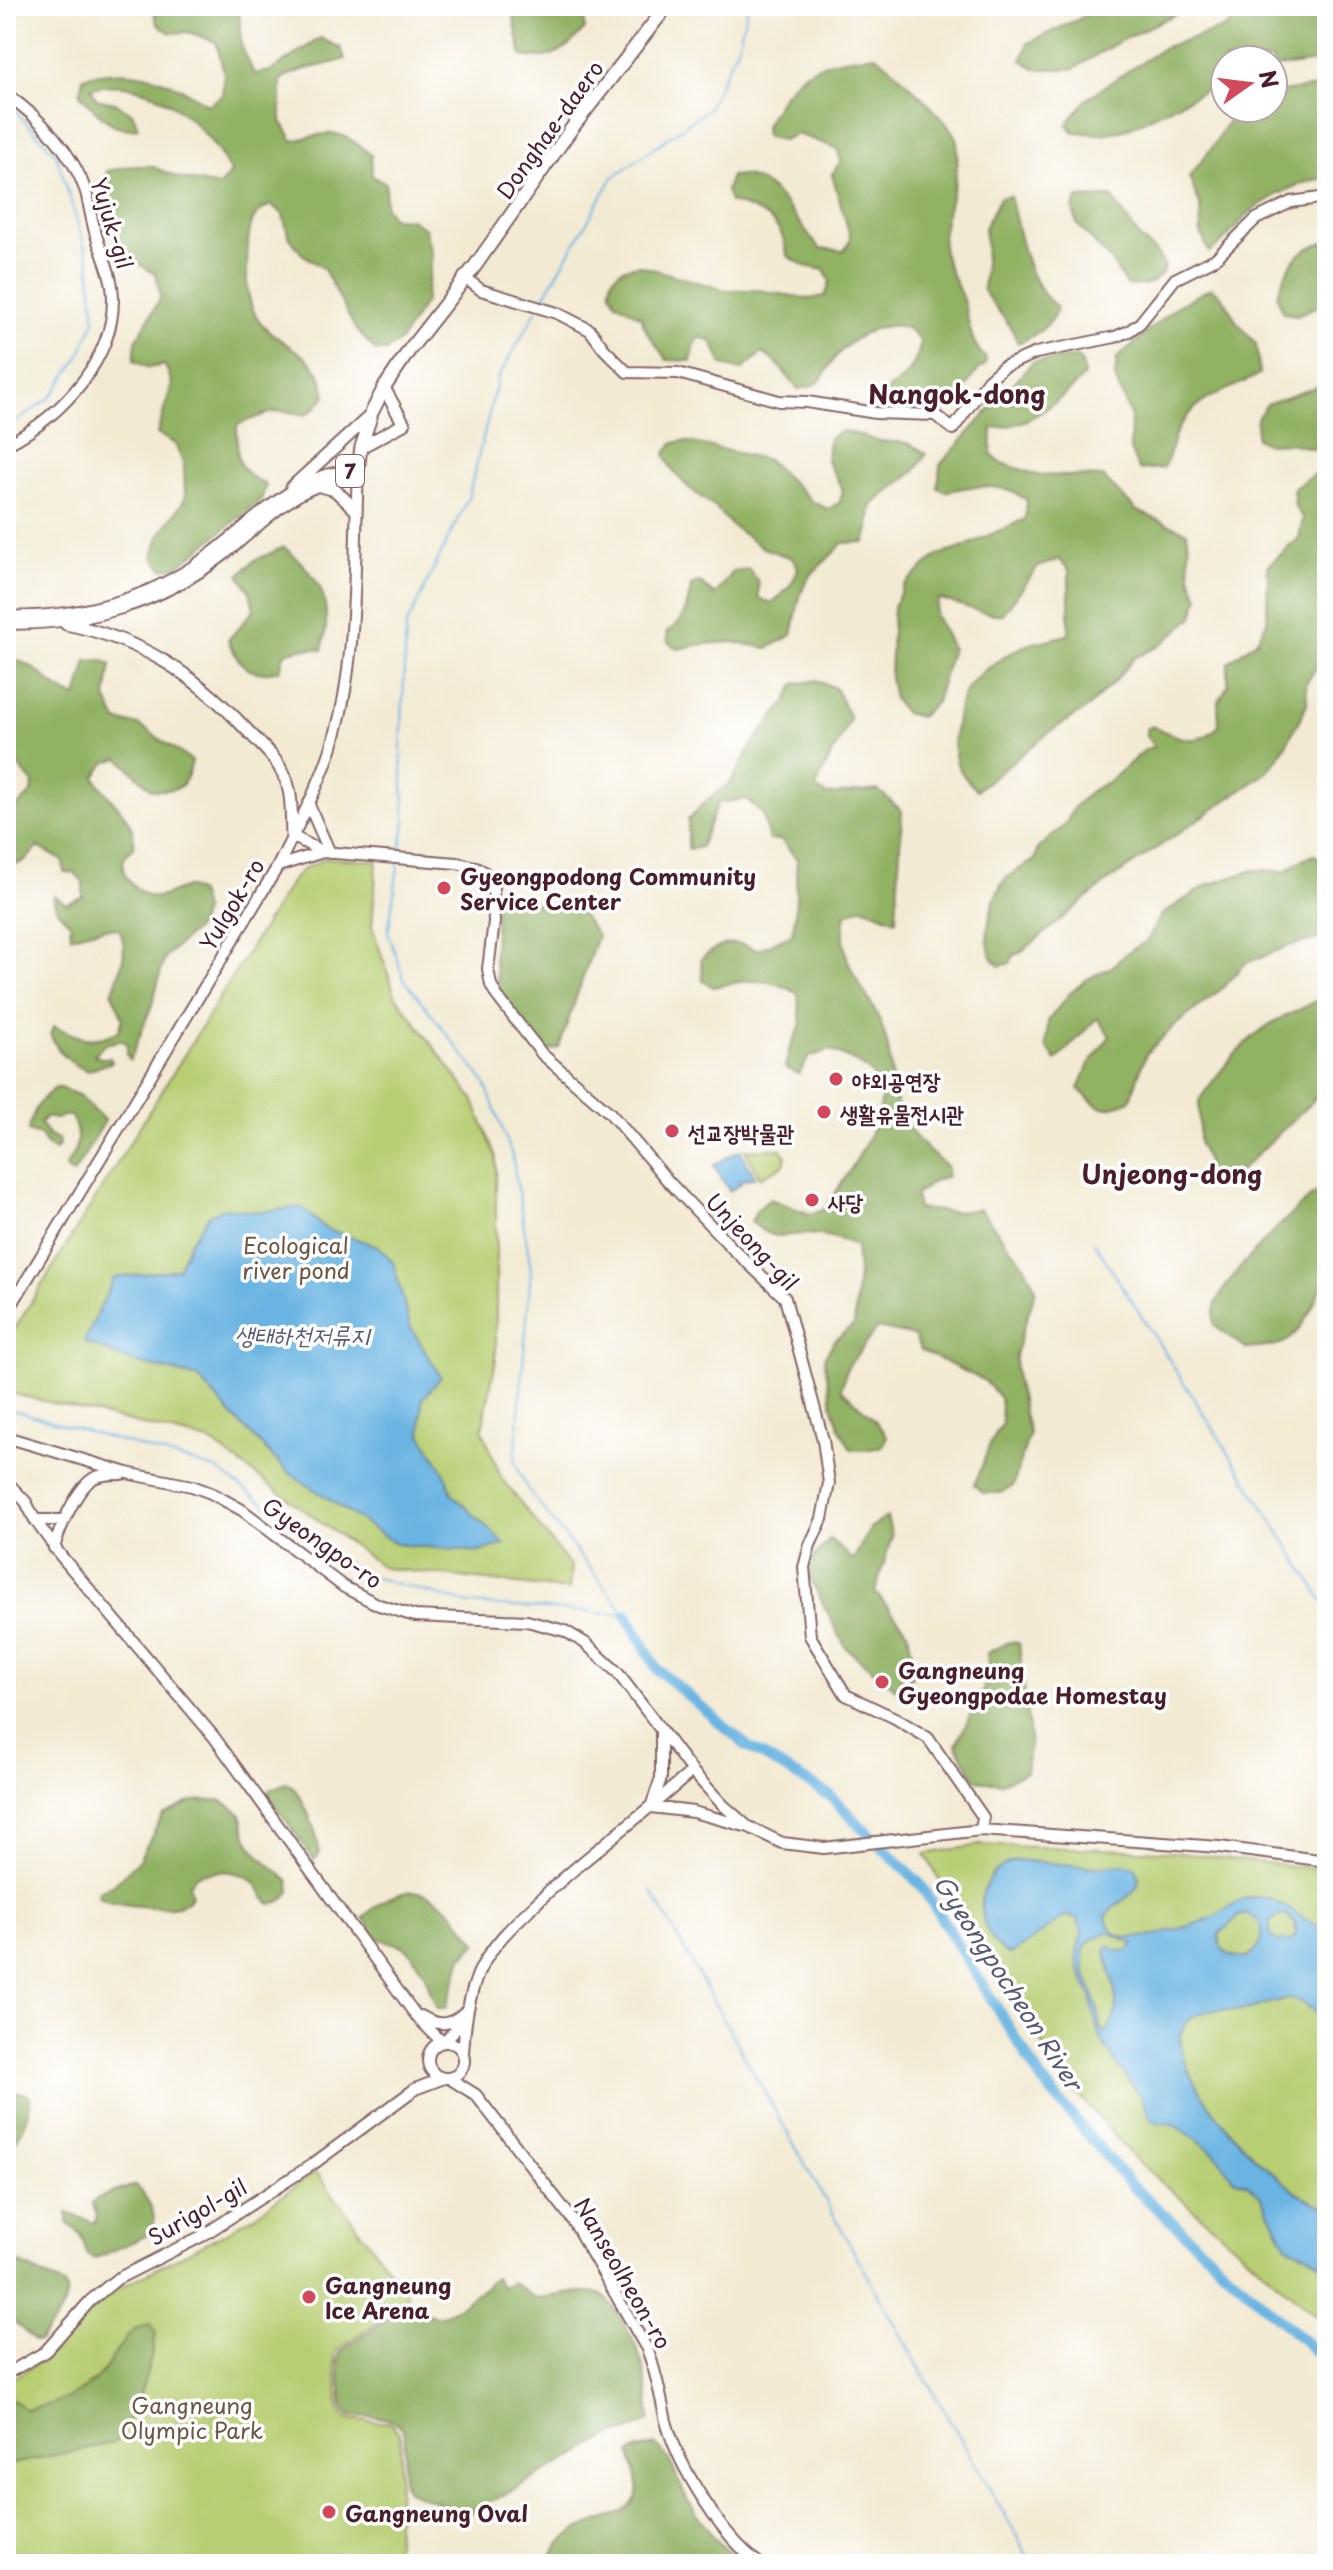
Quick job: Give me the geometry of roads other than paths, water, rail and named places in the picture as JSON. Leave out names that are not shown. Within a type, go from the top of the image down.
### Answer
[{"type":"highway","name":"Donghae-daero","points":[[464,277],[470,261],[546,151],[656,6]]},
{"type":"highway","name":"Donghae-daero","points":[[372,414],[384,388],[410,349],[475,266],[572,128],[667,6]]},
{"type":"main road","points":[[361,447],[404,424],[384,388]]},
{"type":"main road","name":"Donghae-daero","points":[[355,471],[372,414]]},
{"type":"main road","name":"7","points":[[6,617],[85,612],[141,594],[203,561],[270,508],[372,414]]},
{"type":"main road","name":"7","points":[[270,508],[312,482],[340,471],[355,471]]},
{"type":"main road","name":"7","points":[[6,623],[53,622],[106,613],[161,593],[207,566],[273,512],[315,486],[355,471]]},
{"type":"main road","points":[[315,486],[329,486],[356,510]]},
{"type":"main road","points":[[53,622],[99,631],[133,644],[165,660],[215,696],[276,760],[286,778],[292,836]]},
{"type":"street","name":"Yujuk-gil","points":[[6,94],[25,107],[46,128],[70,161],[85,190],[94,232],[106,260],[112,288],[108,332],[92,371],[43,420],[6,445]]},
{"type":"street","points":[[464,277],[481,290],[548,310],[590,330],[627,372],[678,373],[779,401],[807,402],[876,413],[935,415],[953,429],[988,380],[1003,367],[1036,353],[1115,337],[1129,331],[1140,323],[1175,279],[1215,259],[1256,219],[1291,202],[1327,197]]},
{"type":"street","name":"Yulgok-ro","points":[[6,1314],[278,866],[309,805],[336,732],[345,689],[352,619],[355,471]]},
{"type":"street","points":[[278,866],[327,853],[309,805]]},
{"type":"street","name":"Unjeong-gil","points":[[292,836],[327,853],[467,864],[484,872],[495,898],[488,969],[497,996],[542,1054],[610,1113],[668,1181],[785,1298],[823,1440],[829,1483],[822,1519],[804,1567],[810,1636],[846,1695],[928,1738],[983,1817],[981,1830]]},
{"type":"street","name":"Gyeongpo-ro","points":[[7,1436],[131,1474],[192,1486],[226,1501],[344,1587],[379,1605],[415,1616],[527,1621],[565,1631],[585,1643],[617,1672],[711,1793],[747,1826],[782,1843],[824,1848],[981,1830],[1219,1847],[1327,1861]]},
{"type":"street","points":[[54,1548],[65,1520],[88,1482],[103,1475],[131,1474]]},
{"type":"street","points":[[6,1481],[26,1502],[54,1548],[214,1737],[414,2014],[444,2041],[454,2043],[464,2057]]},
{"type":"street","points":[[35,1520],[65,1520]]},
{"type":"street","points":[[651,1807],[661,1778],[661,1729]]},
{"type":"street","points":[[414,2014],[429,2053],[432,2072],[446,2078],[459,2073],[464,2057],[466,2014],[479,1972],[493,1948],[514,1924],[593,1851],[692,1771]]},
{"type":"street","points":[[651,1807],[693,1812],[747,1826]]},
{"type":"street","points":[[414,2014],[431,2022],[447,2024],[466,2014]]},
{"type":"street","points":[[429,2053],[435,2045],[444,2041],[466,2014]]},
{"type":"street","name":"Nanseolheon-ro","points":[[464,2057],[476,2095],[572,2219],[647,2349],[656,2370],[670,2434],[707,2504],[733,2543],[760,2564]]},
{"type":"street","name":"Surigol-gil","points":[[415,2089],[429,2065]]},
{"type":"street","name":"Nanseolheon-ro","points":[[446,2078],[476,2095]]},
{"type":"street","name":"Surigol-gil","points":[[6,2374],[45,2352],[90,2301],[117,2279],[202,2236],[313,2164],[415,2089],[446,2078]]},
{"type":"water","points":[[740,1150],[755,1177],[740,1181],[741,1184],[729,1191],[714,1165]]},
{"type":"water","name":"생태하천저류지","points":[[302,1207],[324,1228],[378,1246],[393,1262],[410,1326],[441,1377],[422,1400],[421,1434],[443,1470],[453,1495],[505,1544],[478,1552],[396,1544],[288,1472],[199,1378],[130,1361],[84,1342],[114,1278],[178,1269],[190,1242],[209,1215],[225,1208],[261,1212]]},
{"type":"water","points":[[1016,1860],[1135,1867],[1138,1883],[1135,1889],[1106,1916],[1113,1931],[1128,1937],[1151,1936],[1190,1926],[1242,1899],[1254,1897],[1274,1901],[1327,1929],[1327,2024],[1300,2001],[1286,1999],[1245,2010],[1219,2010],[1194,2016],[1188,2021],[1181,2041],[1187,2067],[1227,2128],[1282,2181],[1308,2199],[1327,2207],[1327,2268],[1305,2253],[1287,2246],[1260,2195],[1248,2184],[1234,2180],[1216,2155],[1197,2139],[1172,2124],[1152,2122],[1141,2097],[1105,2047],[1097,2029],[1091,1997],[1078,1966],[1077,1952],[1082,1933],[1078,1919],[1064,1917],[1012,1954],[1005,1953],[994,1942],[987,1930],[982,1902],[984,1889],[1001,1867]],"holes":[[[1246,1914],[1259,1921],[1261,1937],[1258,1946],[1247,1957],[1226,1953],[1219,1940],[1219,1934],[1239,1916]],[[1286,1915],[1295,1922],[1296,1935],[1291,1941],[1278,1941],[1270,1935],[1270,1922],[1277,1916]],[[1107,1932],[1134,1943],[1126,1951],[1108,1946],[1105,1949],[1116,2004],[1112,2024],[1105,2033],[1100,2028],[1098,2008],[1084,1968],[1084,1950],[1089,1941]]]},
{"type":"waterway","name":"Gyeongpocheon River","points":[[540,304],[613,177],[708,109],[738,45],[748,6]]},
{"type":"waterway","points":[[6,101],[56,154],[89,260],[95,320],[78,359],[51,397],[6,429]]},
{"type":"waterway","name":"Gyeongpocheon River","points":[[400,855],[405,821],[401,748],[406,626],[468,498],[498,378],[537,310]]},
{"type":"waterway","name":"Gyeongpocheon River","points":[[399,861],[388,933],[404,979],[485,1083],[512,1155],[531,1269],[515,1462],[528,1490],[626,1614]]},
{"type":"waterway","points":[[1094,1242],[1327,1607]]},
{"type":"waterway","points":[[6,1408],[216,1469],[362,1574],[469,1604],[625,1614]]},
{"type":"waterway","name":"Gyeongpocheon River","points":[[626,1614],[657,1669],[747,1746],[829,1795],[921,1885],[1042,2081],[1130,2184],[1327,2362]]},
{"type":"waterway","points":[[652,1892],[1033,2564]]},
{"type":"place","name":"Gyeongpodong Community Service Center","points":[[444,888]]},
{"type":"place","name":"야외공연장","points":[[836,1079]]},
{"type":"place","name":"생활유물전시관","points":[[824,1112]]},
{"type":"place","name":"선교장박물관","points":[[672,1131]]},
{"type":"place","name":"사당","points":[[812,1200]]},
{"type":"place","name":"Gangneung Gyeongpodae Homestay","points":[[882,1682]]},
{"type":"place","name":"Gangneung Ice Arena","points":[[309,2297]]},
{"type":"place","name":"Gangneung Oval","points":[[329,2512]]},
{"type":"district","name":"Nangok-dong","points":[[957,393]]},
{"type":"district","name":"Unjeong-dong","points":[[1172,1173]]},
{"type":"park label","name":"Ecological river pond","points":[[296,1256]]},
{"type":"park label","name":"Gangneung Olympic Park","points":[[192,2416]]}]
